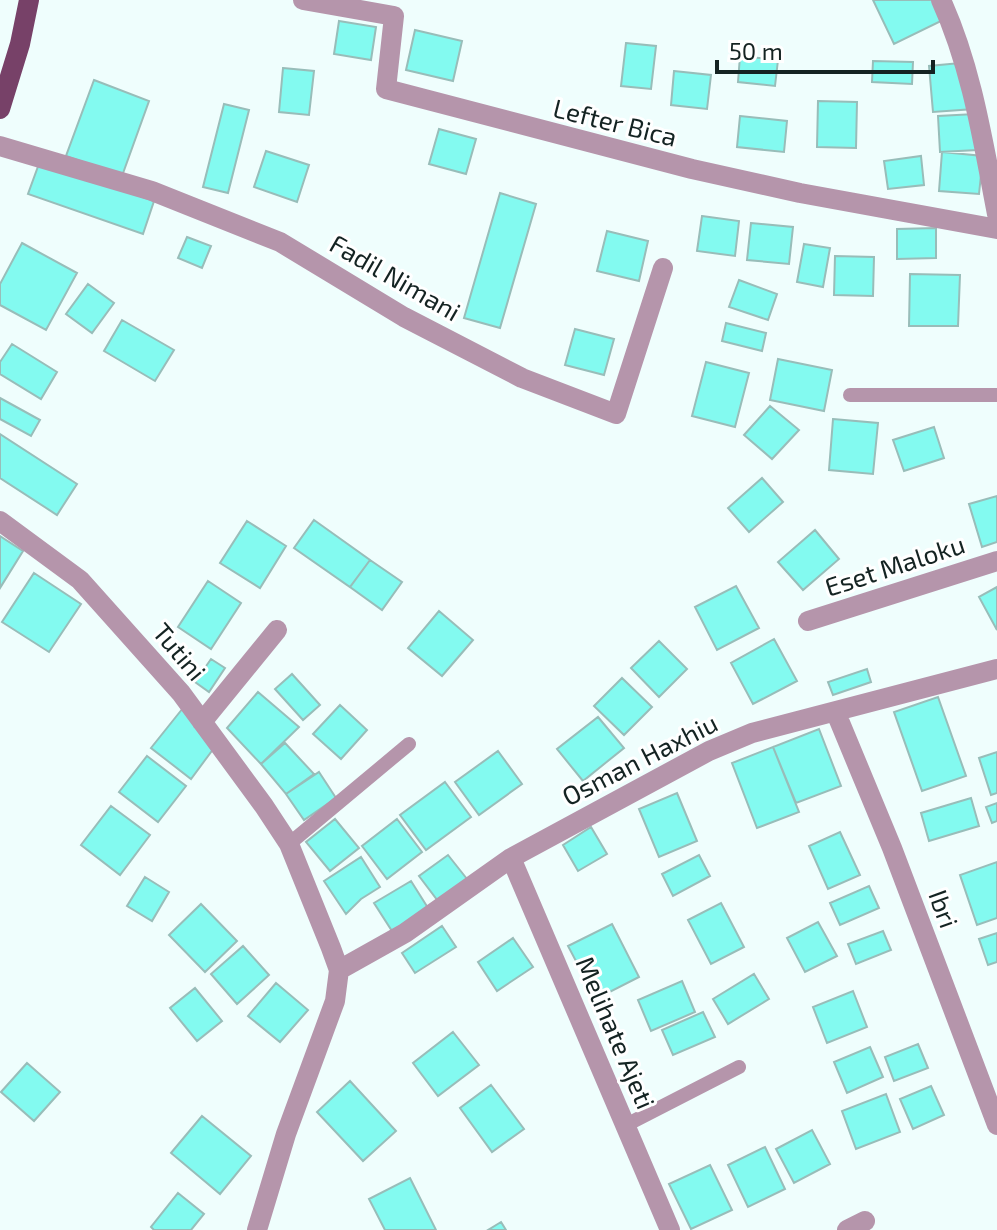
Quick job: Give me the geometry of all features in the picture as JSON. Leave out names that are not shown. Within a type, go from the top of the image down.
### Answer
[{"type":"main road","points":[[0,109],[20,44],[29,0]]},
{"type":"street","name":"Lefter Bica","points":[[303,0],[394,16],[386,89],[707,173],[997,229]]},
{"type":"street","points":[[941,0],[954,28],[969,77],[997,214]]},
{"type":"street","name":"Fadil Nimani","points":[[0,146],[152,191],[218,215],[280,242],[404,317],[522,378],[616,414],[663,268]]},
{"type":"street","name":"Tutini","points":[[0,521],[80,580],[181,693],[289,844],[339,970]]},
{"type":"street","name":"Eset Maloku","points":[[808,621],[997,561]]},
{"type":"street","points":[[202,722],[277,630]]},
{"type":"street","name":"Osman Haxhiu","points":[[339,970],[405,933],[511,858],[709,751],[752,733],[997,669]]},
{"type":"street","name":"Ibri","points":[[836,713],[892,848],[997,1125]]},
{"type":"street","name":"Melihate Ajeti","points":[[511,858],[670,1230]]},
{"type":"street","points":[[257,1230],[286,1134],[335,1001],[339,970]]},
{"type":"lane","points":[[850,395],[997,395]]},
{"type":"lane","points":[[289,844],[409,744]]},
{"type":"lane","points":[[626,1125],[739,1067]]},
{"type":"building","points":[[873,0],[933,0],[943,20],[894,44]]},
{"type":"building","points":[[339,21],[376,27],[371,60],[334,54]]},
{"type":"building","points":[[415,30],[462,41],[453,81],[406,70]]},
{"type":"building","points":[[626,43],[656,46],[651,89],[621,86]]},
{"type":"building","points":[[740,56],[778,60],[775,86],[738,82]]},
{"type":"building","points":[[873,61],[913,62],[912,84],[872,82]]},
{"type":"building","points":[[960,63],[974,109],[933,112],[929,66]]},
{"type":"building","points":[[283,68],[314,71],[309,115],[279,112]]},
{"type":"building","points":[[674,71],[711,75],[707,109],[671,105]]},
{"type":"building","points":[[94,80],[149,101],[122,176],[66,156]]},
{"type":"building","points":[[818,101],[857,102],[856,148],[817,147]]},
{"type":"building","points":[[224,104],[249,110],[228,193],[203,187]]},
{"type":"building","points":[[975,114],[977,150],[940,152],[938,116]]},
{"type":"building","points":[[740,116],[787,121],[784,152],[737,147]]},
{"type":"building","points":[[439,129],[476,139],[466,174],[429,164]]},
{"type":"building","points":[[266,151],[309,165],[297,202],[254,187]]},
{"type":"building","points":[[942,152],[983,156],[979,194],[939,191]]},
{"type":"building","points":[[921,156],[924,185],[888,189],[884,161]]},
{"type":"building","points":[[40,161],[154,201],[143,234],[28,194]]},
{"type":"building","points":[[500,193],[536,204],[500,328],[464,318]]},
{"type":"building","points":[[702,216],[739,221],[735,256],[697,251]]},
{"type":"building","points":[[751,223],[793,227],[789,264],[747,260]]},
{"type":"building","points":[[936,228],[936,258],[897,259],[897,229]]},
{"type":"building","points":[[607,231],[648,241],[639,281],[597,271]]},
{"type":"building","points":[[187,237],[211,246],[202,268],[178,258]]},
{"type":"building","points":[[22,243],[77,273],[46,330],[0,305],[0,284]]},
{"type":"building","points":[[804,244],[830,248],[823,287],[797,282]]},
{"type":"building","points":[[835,256],[874,257],[873,296],[834,295]]},
{"type":"building","points":[[910,274],[960,275],[958,326],[909,326]]},
{"type":"building","points":[[739,280],[777,294],[768,320],[729,307]]},
{"type":"building","points":[[88,284],[114,303],[92,333],[66,314]]},
{"type":"building","points":[[122,320],[174,350],[155,381],[104,351]]},
{"type":"building","points":[[726,323],[766,333],[762,351],[722,341]]},
{"type":"building","points":[[575,329],[614,339],[604,375],[565,365]]},
{"type":"building","points":[[12,344],[57,372],[41,399],[0,374],[0,362]]},
{"type":"building","points":[[778,359],[832,370],[824,411],[770,400]]},
{"type":"building","points":[[706,362],[749,373],[735,427],[692,416]]},
{"type":"building","points":[[0,398],[40,420],[31,436],[0,419]]},
{"type":"building","points":[[770,406],[799,430],[772,459],[744,435]]},
{"type":"building","points":[[833,419],[878,423],[873,474],[829,470]]},
{"type":"building","points":[[934,427],[944,458],[904,471],[893,440]]},
{"type":"building","points":[[0,434],[77,484],[57,515],[0,478]]},
{"type":"building","points":[[762,478],[783,502],[749,532],[728,508]]},
{"type":"building","points":[[997,496],[997,542],[982,547],[969,504]]},
{"type":"building","points":[[314,520],[370,560],[350,587],[294,548]]},
{"type":"building","points":[[247,521],[286,546],[260,588],[220,563]]},
{"type":"building","points":[[815,530],[839,559],[803,590],[778,562]]},
{"type":"building","points":[[0,536],[23,551],[0,588]]},
{"type":"building","points":[[370,560],[402,582],[382,610],[350,587]]},
{"type":"building","points":[[34,573],[81,604],[49,652],[2,622]]},
{"type":"building","points":[[208,581],[241,603],[211,649],[178,627]]},
{"type":"building","points":[[736,586],[759,628],[717,650],[695,607]]},
{"type":"building","points":[[997,587],[997,630],[979,597]]},
{"type":"building","points":[[439,611],[473,640],[442,676],[408,648]]},
{"type":"building","points":[[774,639],[797,681],[753,704],[731,663]]},
{"type":"building","points":[[659,641],[687,669],[659,697],[631,668]]},
{"type":"building","points":[[211,659],[225,668],[209,692],[195,682]]},
{"type":"building","points":[[867,669],[871,682],[833,695],[828,682]]},
{"type":"building","points":[[292,674],[320,705],[303,720],[275,689]]},
{"type":"building","points":[[622,678],[652,707],[624,735],[594,706]]},
{"type":"building","points":[[258,692],[299,727],[261,764],[227,728]]},
{"type":"building","points":[[938,697],[966,776],[922,791],[894,712]]},
{"type":"building","points":[[340,705],[367,730],[341,759],[313,734]]},
{"type":"building","points":[[183,708],[214,748],[191,779],[151,748]]},
{"type":"building","points":[[598,717],[624,748],[583,781],[557,749]]},
{"type":"building","points":[[819,729],[841,786],[796,803],[773,747]]},
{"type":"building","points":[[285,743],[314,774],[286,794],[261,764]]},
{"type":"building","points":[[773,747],[799,812],[757,828],[732,763]]},
{"type":"building","points":[[498,751],[522,784],[479,815],[455,782]]},
{"type":"building","points":[[997,752],[997,793],[991,795],[979,758]]},
{"type":"building","points":[[147,756],[186,786],[158,822],[119,792]]},
{"type":"building","points":[[319,772],[336,798],[304,820],[286,794]]},
{"type":"building","points":[[445,782],[471,817],[426,850],[400,815]]},
{"type":"building","points":[[677,793],[697,841],[659,857],[639,809]]},
{"type":"building","points":[[971,798],[979,826],[929,841],[921,813]]},
{"type":"building","points":[[997,803],[997,821],[992,823],[986,807]]},
{"type":"building","points":[[111,806],[150,835],[120,875],[81,845]]},
{"type":"building","points":[[335,819],[359,848],[330,871],[306,842]]},
{"type":"building","points":[[397,819],[422,852],[387,879],[362,846]]},
{"type":"building","points":[[591,827],[607,854],[578,871],[563,845]]},
{"type":"building","points":[[840,832],[860,875],[828,889],[809,846]]},
{"type":"building","points":[[448,855],[467,879],[438,901],[419,876]]},
{"type":"building","points":[[699,855],[710,876],[673,896],[662,874]]},
{"type":"building","points":[[361,857],[380,887],[361,899],[346,914],[324,881]]},
{"type":"building","points":[[997,862],[997,918],[977,925],[960,875]]},
{"type":"building","points":[[145,877],[169,892],[152,921],[127,906]]},
{"type":"building","points":[[411,881],[428,908],[392,931],[374,903]]},
{"type":"building","points":[[869,886],[879,908],[840,925],[830,903]]},
{"type":"building","points":[[721,903],[744,947],[711,964],[688,920]]},
{"type":"building","points":[[201,904],[237,941],[205,972],[169,935]]},
{"type":"building","points":[[818,922],[837,956],[805,972],[787,938]]},
{"type":"building","points":[[612,924],[639,977],[596,999],[568,946]]},
{"type":"building","points":[[442,926],[456,947],[415,973],[402,953]]},
{"type":"building","points":[[883,931],[891,950],[856,964],[848,944]]},
{"type":"building","points":[[997,933],[997,962],[988,965],[979,939]]},
{"type":"building","points":[[513,938],[533,967],[497,991],[478,962]]},
{"type":"building","points":[[243,946],[269,975],[237,1004],[211,974]]},
{"type":"building","points":[[754,974],[769,999],[728,1024],[713,999]]},
{"type":"building","points":[[682,981],[695,1012],[651,1031],[638,1000]]},
{"type":"building","points":[[276,983],[308,1010],[280,1042],[248,1016]]},
{"type":"building","points":[[195,988],[222,1021],[197,1041],[170,1008]]},
{"type":"building","points":[[853,991],[867,1027],[827,1043],[813,1007]]},
{"type":"building","points":[[703,1012],[715,1037],[673,1055],[662,1030]]},
{"type":"building","points":[[453,1032],[479,1065],[438,1096],[413,1063]]},
{"type":"building","points":[[918,1044],[928,1068],[894,1081],[885,1057]]},
{"type":"building","points":[[870,1047],[883,1077],[847,1093],[834,1062]]},
{"type":"building","points":[[27,1063],[60,1092],[34,1121],[1,1092]]},
{"type":"building","points":[[350,1081],[396,1131],[363,1161],[317,1112]]},
{"type":"building","points":[[491,1085],[524,1129],[492,1152],[460,1108]]},
{"type":"building","points":[[931,1086],[944,1115],[913,1129],[900,1099]]},
{"type":"building","points":[[886,1094],[900,1132],[856,1149],[842,1111]]},
{"type":"building","points":[[202,1116],[251,1156],[220,1194],[171,1153]]},
{"type":"building","points":[[812,1130],[830,1164],[794,1183],[776,1149]]},
{"type":"building","points":[[765,1147],[785,1189],[748,1207],[728,1165]]},
{"type":"building","points":[[710,1165],[732,1210],[691,1229],[669,1184]]},
{"type":"building","points":[[410,1178],[436,1230],[385,1230],[369,1199]]},
{"type":"building","points":[[178,1193],[204,1214],[191,1230],[154,1230],[151,1227]]},
{"type":"building","points":[[501,1222],[506,1230],[488,1230]]}]
